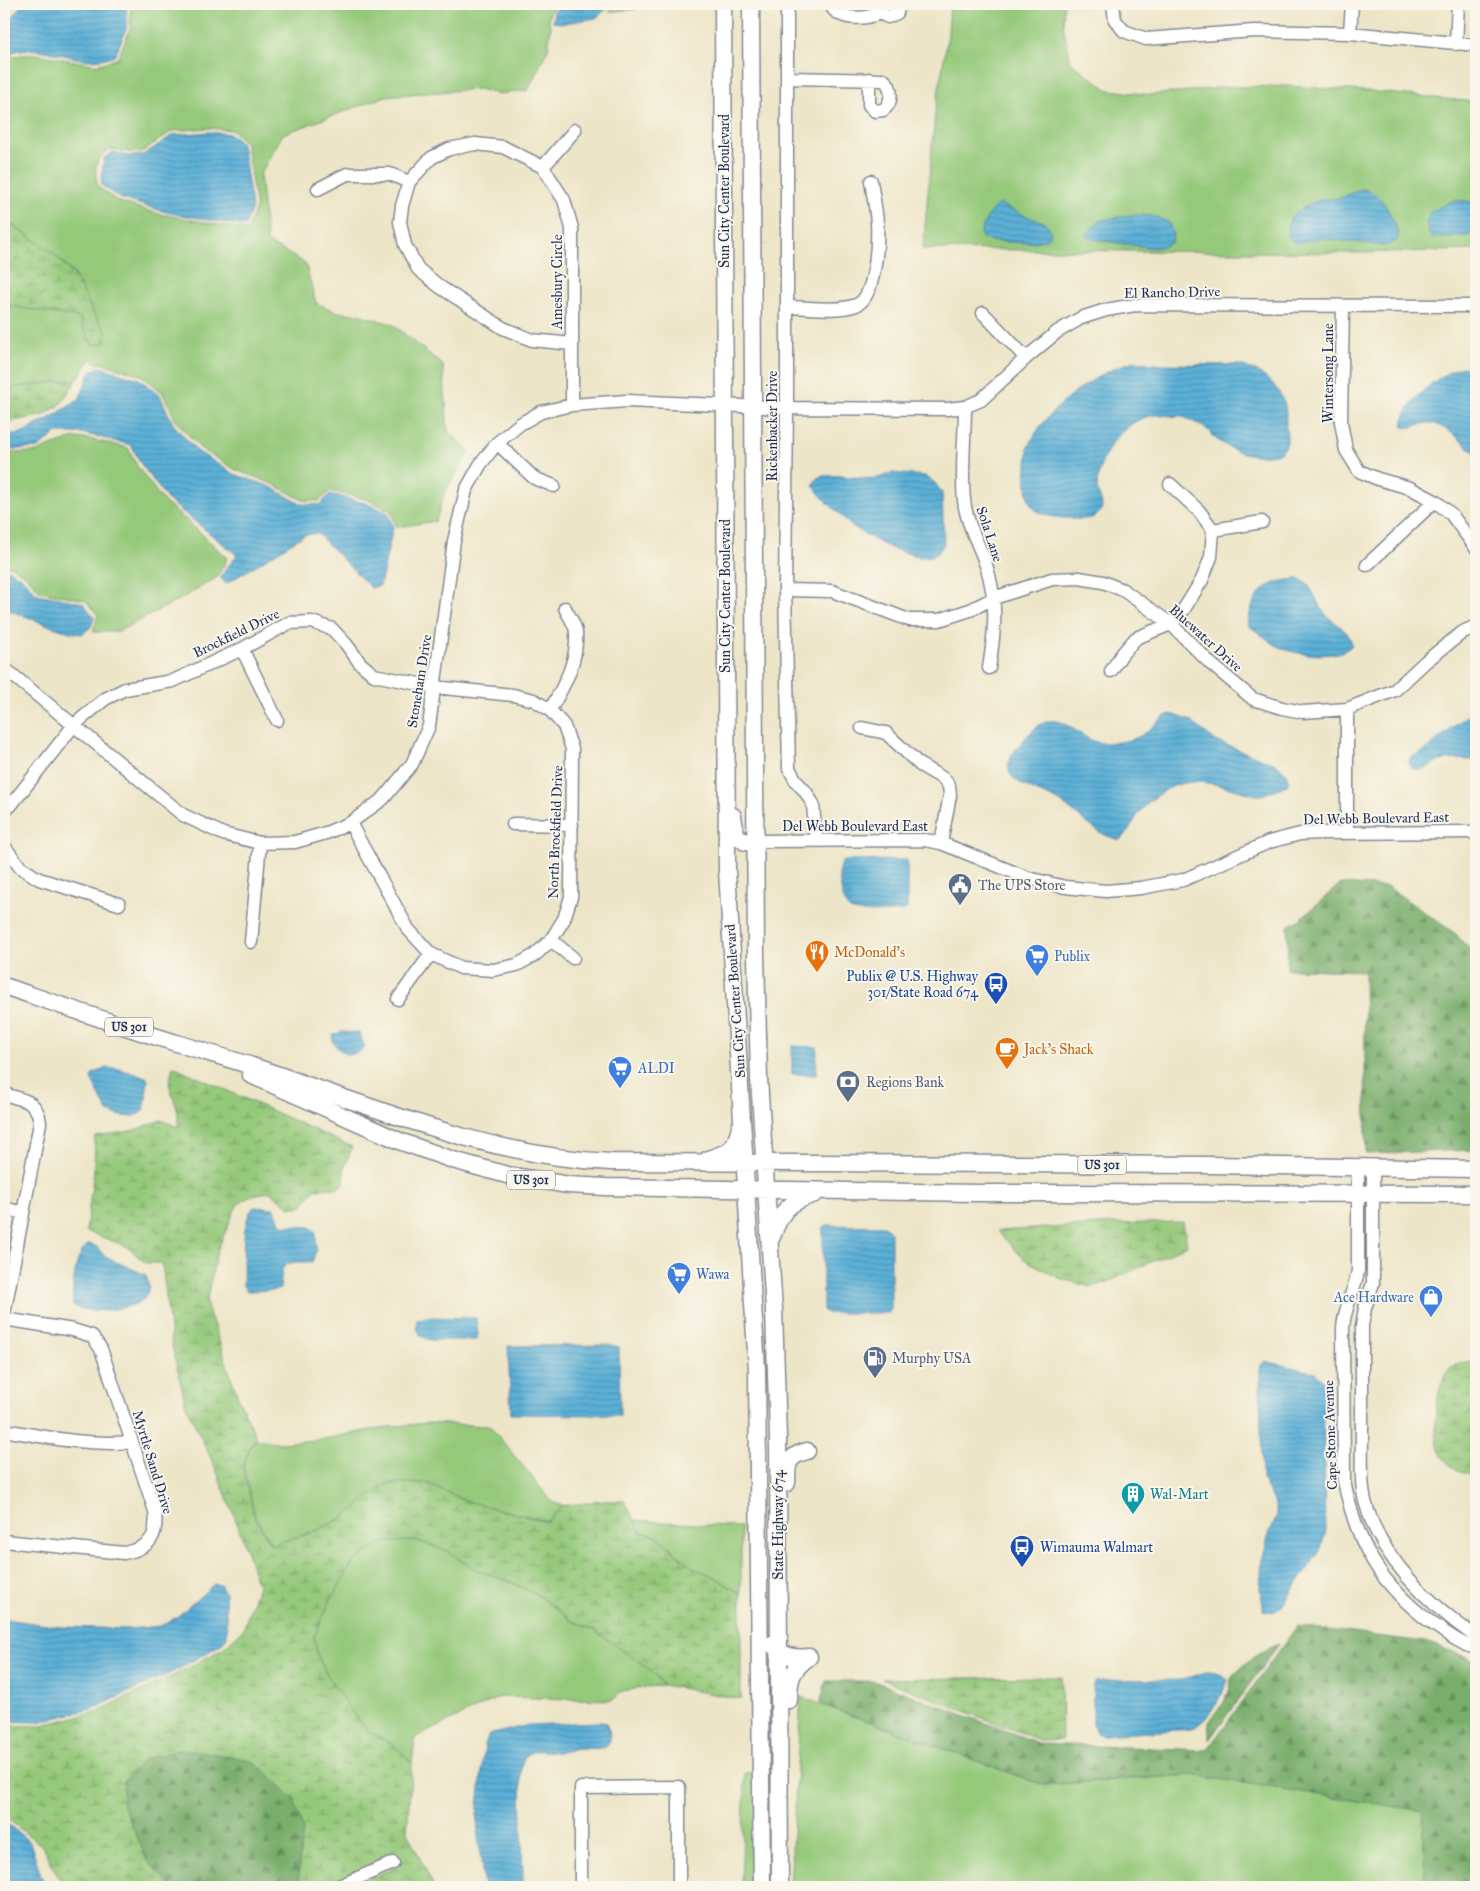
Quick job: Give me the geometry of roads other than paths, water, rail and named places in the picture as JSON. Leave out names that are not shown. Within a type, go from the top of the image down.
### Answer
[{"type":"main road","name":"Sun City Center Boulevard","points":[[723,4],[727,870],[747,1188]]},
{"type":"main road","name":"Sun City Center Boulevard","points":[[751,4],[755,841],[758,1080],[764,1162]]},
{"type":"main road","points":[[725,690],[732,720],[736,835],[745,842],[755,841]]},
{"type":"main road","name":"US 301","points":[[4,986],[182,1045],[250,1065],[430,1127],[505,1149],[586,1161],[1476,1169]]},
{"type":"main road","name":"US 301","points":[[182,1045],[402,1142],[485,1170],[532,1180],[569,1185],[824,1191],[1476,1194]]},
{"type":"main road","points":[[695,1162],[727,1152],[733,1148],[738,1139],[742,1117]]},
{"type":"main road","name":"State Highway 674","points":[[764,1162],[774,1310],[778,1434],[780,1887]]},
{"type":"main road","name":"State Highway 674","points":[[747,1188],[757,1370],[762,1887]]},
{"type":"main road","points":[[770,1244],[778,1219],[788,1206],[798,1199],[824,1191]]},
{"type":"main road","points":[[778,1434],[786,1444],[807,1451],[795,1455],[788,1464],[785,1550],[778,1571]]},
{"type":"main road","points":[[759,1491],[766,1517],[769,1631],[771,1642],[778,1650],[795,1658],[809,1658]]},
{"type":"main road","points":[[778,1633],[786,1647],[809,1658]]},
{"type":"main road","points":[[779,1800],[788,1763],[789,1680],[797,1667],[809,1658]]},
{"type":"street","name":"Rickenbacker Drive","points":[[787,4],[785,590],[789,768],[813,804],[816,840]]},
{"type":"street","points":[[830,4],[834,11],[843,16],[872,16],[878,8],[886,17],[893,16],[898,11],[899,4]]},
{"type":"street","points":[[1113,4],[1115,20],[1124,31],[1146,39],[1254,32],[1350,33],[1476,45]]},
{"type":"street","points":[[1350,33],[1352,4]]},
{"type":"street","points":[[1456,44],[1458,4]]},
{"type":"street","points":[[787,78],[868,79]]},
{"type":"street","points":[[543,167],[575,130]]},
{"type":"street","name":"Amesbury Circle","points":[[572,344],[532,340],[503,328],[440,287],[418,269],[405,245],[400,222],[402,206],[409,182],[431,158],[449,149],[475,144],[502,147],[543,167],[564,200],[572,228],[572,344],[572,405]]},
{"type":"street","points":[[318,189],[347,174],[390,174],[409,182]]},
{"type":"street","points":[[787,306],[845,308],[859,305],[869,293],[876,255],[877,224],[871,181]]},
{"type":"street","name":"El Rancho Drive","points":[[752,407],[947,409],[965,407],[981,400],[1057,332],[1081,318],[1106,310],[1134,305],[1476,306]]},
{"type":"street","name":"Wintersong Lane","points":[[1343,306],[1341,422],[1346,450],[1359,471],[1378,480],[1410,488],[1435,501],[1451,514],[1476,548]]},
{"type":"street","points":[[984,313],[1026,358]]},
{"type":"street","name":"Stoneham Drive","points":[[4,668],[182,815],[223,834],[260,843],[295,842],[326,833],[350,823],[383,799],[412,764],[429,726],[454,541],[461,508],[466,490],[480,465],[497,443],[520,424],[541,412],[572,405],[627,401],[724,404],[752,407]]},
{"type":"street","name":"Sola Lane","points":[[965,407],[964,500],[971,528],[986,565],[994,598],[994,634],[988,668]]},
{"type":"street","points":[[497,443],[534,478],[554,486]]},
{"type":"street","points":[[1112,671],[1122,654],[1136,638],[1171,624],[1184,609],[1202,580],[1211,557],[1213,530],[1199,511],[1170,484]]},
{"type":"street","points":[[1367,565],[1435,501]]},
{"type":"street","points":[[1213,530],[1262,522]]},
{"type":"street","name":"Bluewater Drive","points":[[785,590],[832,591],[909,620],[939,620],[970,610],[994,598],[1052,579],[1079,578],[1103,582],[1123,590],[1171,624],[1211,664],[1252,699],[1302,712],[1347,709],[1395,690],[1425,662],[1463,632],[1476,626]]},
{"type":"street","points":[[550,710],[561,691],[573,663],[576,631],[565,608]]},
{"type":"street","name":"Brockfield Drive","points":[[4,811],[11,805],[74,725],[104,699],[125,689],[173,681],[242,649],[289,623],[312,622],[332,629],[360,663],[374,675],[434,686]]},
{"type":"street","points":[[242,649],[277,720]]},
{"type":"street","name":"North Brockfield Drive","points":[[350,823],[408,929],[431,954],[461,968],[493,970],[518,965],[536,955],[551,940],[564,919],[571,897],[572,749],[564,726],[550,710],[534,700],[513,695],[434,686]]},
{"type":"street","points":[[1347,709],[1348,832]]},
{"type":"street","points":[[862,728],[886,733],[920,765],[944,779],[949,786],[950,795],[941,843]]},
{"type":"street","points":[[513,824],[572,824]]},
{"type":"street","name":"Del Webb Boulevard East","points":[[755,841],[925,840],[941,843],[1028,878],[1065,887],[1106,891],[1141,888],[1183,880],[1270,842],[1292,836],[1322,832],[1476,832]]},
{"type":"street","points":[[251,942],[260,843]]},
{"type":"street","points":[[4,846],[20,867],[40,879],[119,904]]},
{"type":"street","points":[[551,940],[573,958]]},
{"type":"street","points":[[398,999],[431,954]]},
{"type":"street","points":[[4,1094],[32,1103],[39,1113],[40,1123],[4,1314]]},
{"type":"street","name":"Cape Stone Avenue","points":[[1366,1168],[1366,1194],[1373,1282],[1362,1326],[1362,1465],[1365,1502],[1377,1533],[1390,1556],[1404,1574],[1462,1627],[1476,1637]]},
{"type":"street","name":"Cape Stone Avenue","points":[[1366,1194],[1358,1270],[1355,1285],[1344,1315],[1343,1328],[1344,1481],[1348,1505],[1368,1555],[1386,1581],[1418,1613],[1450,1636],[1476,1648]]},
{"type":"street","points":[[4,1208],[23,1213]]},
{"type":"street","name":"Myrtle Sand Drive","points":[[4,1319],[73,1330],[92,1336],[101,1349],[155,1511],[157,1526],[148,1544],[138,1551],[124,1553],[4,1541]]},
{"type":"street","points":[[4,1430],[113,1444],[131,1442]]},
{"type":"street","points":[[581,1887],[581,1788],[679,1787],[679,1887]]},
{"type":"street","points":[[337,1887],[351,1885],[393,1863]]},
{"type":"water","points":[[22,4],[127,4],[126,29],[115,56],[95,60],[36,50],[25,50],[14,52],[4,57],[4,27]]},
{"type":"water","points":[[561,4],[612,4],[596,18],[564,23],[553,22],[554,12]]},
{"type":"water","points":[[209,132],[230,134],[242,143],[252,208],[245,226],[169,213],[122,199],[101,185],[104,158],[113,152],[128,156],[143,155],[173,135]]},
{"type":"water","points":[[1364,189],[1377,196],[1386,207],[1399,235],[1396,241],[1385,246],[1321,238],[1296,243],[1288,237],[1288,225],[1291,217],[1297,211],[1319,200],[1341,198]]},
{"type":"water","points":[[1454,200],[1476,202],[1476,234],[1452,238],[1432,238],[1428,232],[1427,225],[1430,212]]},
{"type":"water","points":[[999,204],[1044,222],[1050,231],[1049,237],[1031,242],[990,241],[983,238],[980,234],[985,221]]},
{"type":"water","points":[[1131,215],[1146,215],[1169,223],[1173,236],[1171,243],[1155,248],[1110,242],[1090,238],[1085,235],[1102,220]]},
{"type":"water","points":[[1135,361],[1151,364],[1237,365],[1260,373],[1273,384],[1285,406],[1287,440],[1285,448],[1277,454],[1246,454],[1225,445],[1212,436],[1211,432],[1195,422],[1178,415],[1177,417],[1147,416],[1125,429],[1105,455],[1098,476],[1097,487],[1102,509],[1097,515],[1087,519],[1079,519],[1053,517],[1039,512],[1032,506],[1029,500],[1027,485],[1028,446],[1047,419],[1075,393],[1106,372]]},
{"type":"water","points":[[100,367],[139,379],[160,395],[173,424],[197,451],[234,474],[269,486],[301,504],[320,505],[330,494],[365,503],[388,513],[393,527],[380,586],[371,588],[317,533],[304,535],[226,584],[220,577],[237,555],[168,500],[141,464],[131,445],[82,433],[57,433],[38,448],[4,450],[4,434],[19,434],[79,400],[91,371]]},
{"type":"water","points":[[1462,367],[1476,371],[1476,454],[1453,434],[1440,426],[1427,423],[1404,427],[1404,419],[1408,409],[1415,400],[1434,382]]},
{"type":"water","points":[[892,473],[925,476],[935,483],[942,493],[944,544],[938,553],[933,556],[919,557],[878,542],[852,526],[821,496],[813,485],[817,478],[822,476],[875,478]]},
{"type":"water","points":[[4,570],[9,570],[21,577],[37,594],[83,603],[94,617],[91,627],[82,634],[72,632],[52,627],[4,609]]},
{"type":"water","points":[[1299,579],[1310,588],[1326,615],[1348,634],[1352,645],[1346,650],[1338,653],[1318,655],[1297,653],[1277,646],[1249,626],[1248,618],[1254,602],[1263,590],[1275,583]]},
{"type":"water","points":[[1476,710],[1476,760],[1445,760],[1419,770],[1411,768],[1409,762],[1411,757],[1427,749]]},
{"type":"water","points":[[1172,714],[1189,720],[1216,741],[1278,765],[1286,773],[1289,782],[1287,785],[1262,795],[1210,783],[1183,783],[1156,796],[1142,809],[1127,833],[1120,840],[1095,829],[1060,802],[1020,783],[1012,776],[1009,769],[1010,759],[1018,747],[1034,729],[1046,722],[1060,722],[1094,741],[1111,743],[1127,741],[1137,737],[1146,732],[1163,717]]},
{"type":"water","points":[[907,860],[907,908],[903,911],[867,913],[853,911],[845,904],[839,874],[843,861]]},
{"type":"water","points":[[341,1032],[359,1033],[365,1048],[355,1054],[347,1054],[339,1050],[332,1041],[333,1035]]},
{"type":"water","points":[[792,1046],[817,1047],[816,1075],[792,1074]]},
{"type":"water","points":[[106,1068],[119,1069],[146,1077],[148,1080],[146,1102],[138,1115],[117,1115],[108,1112],[91,1079],[93,1074]]},
{"type":"water","points":[[254,1207],[274,1208],[281,1225],[310,1227],[316,1232],[316,1251],[312,1262],[295,1262],[285,1265],[282,1269],[280,1289],[247,1291],[243,1286],[245,1233],[250,1213]]},
{"type":"water","points":[[826,1225],[885,1226],[891,1232],[891,1308],[888,1313],[827,1313],[823,1310],[823,1228]]},
{"type":"water","points":[[89,1244],[97,1247],[105,1257],[146,1275],[149,1287],[145,1298],[131,1306],[109,1310],[88,1310],[73,1305],[77,1263],[80,1255]]},
{"type":"water","points":[[426,1317],[476,1318],[478,1334],[476,1340],[430,1340],[421,1336],[417,1328],[417,1320]]},
{"type":"water","points":[[610,1345],[619,1347],[620,1415],[511,1414],[508,1346]]},
{"type":"water","points":[[1265,1361],[1316,1373],[1323,1380],[1325,1534],[1320,1551],[1282,1606],[1271,1612],[1264,1610],[1260,1588],[1262,1560],[1269,1534],[1277,1515],[1274,1501],[1262,1478],[1260,1371],[1261,1365]]},
{"type":"water","points":[[214,1584],[220,1585],[225,1593],[227,1637],[220,1645],[177,1670],[95,1708],[38,1722],[4,1721],[4,1619],[61,1627],[128,1629],[160,1626],[177,1617]]},
{"type":"water","points":[[1208,1672],[1222,1675],[1228,1680],[1219,1701],[1205,1719],[1193,1729],[1103,1735],[1096,1733],[1093,1726],[1093,1685],[1095,1682],[1182,1680]]},
{"type":"water","points":[[606,1723],[609,1729],[609,1743],[606,1746],[577,1748],[561,1752],[537,1751],[525,1757],[521,1775],[523,1887],[484,1887],[477,1816],[485,1744],[489,1735],[528,1725]]},
{"type":"water","points":[[4,1821],[30,1842],[45,1887],[4,1887]]},
{"type":"place","name":"The UPS Store","points":[[960,906]]},
{"type":"place","name":"McDonald's","points":[[817,973]]},
{"type":"place","name":"Publix","points":[[1037,977]]},
{"type":"place","name":"Publix @ U.S. Highway 301/State Road 674","points":[[996,1005]]},
{"type":"place","name":"Jack's Shack","points":[[1007,1070]]},
{"type":"place","name":"ALDI","points":[[620,1089]]},
{"type":"place","name":"Regions Bank","points":[[848,1103]]},
{"type":"place","name":"Wawa","points":[[679,1295]]},
{"type":"place","name":"Ace Hardware","points":[[1431,1318]]},
{"type":"place","name":"Murphy USA","points":[[875,1379]]},
{"type":"place","name":"Wal-Mart","points":[[1133,1515]]},
{"type":"place","name":"Wimauma Walmart","points":[[1022,1568]]}]
